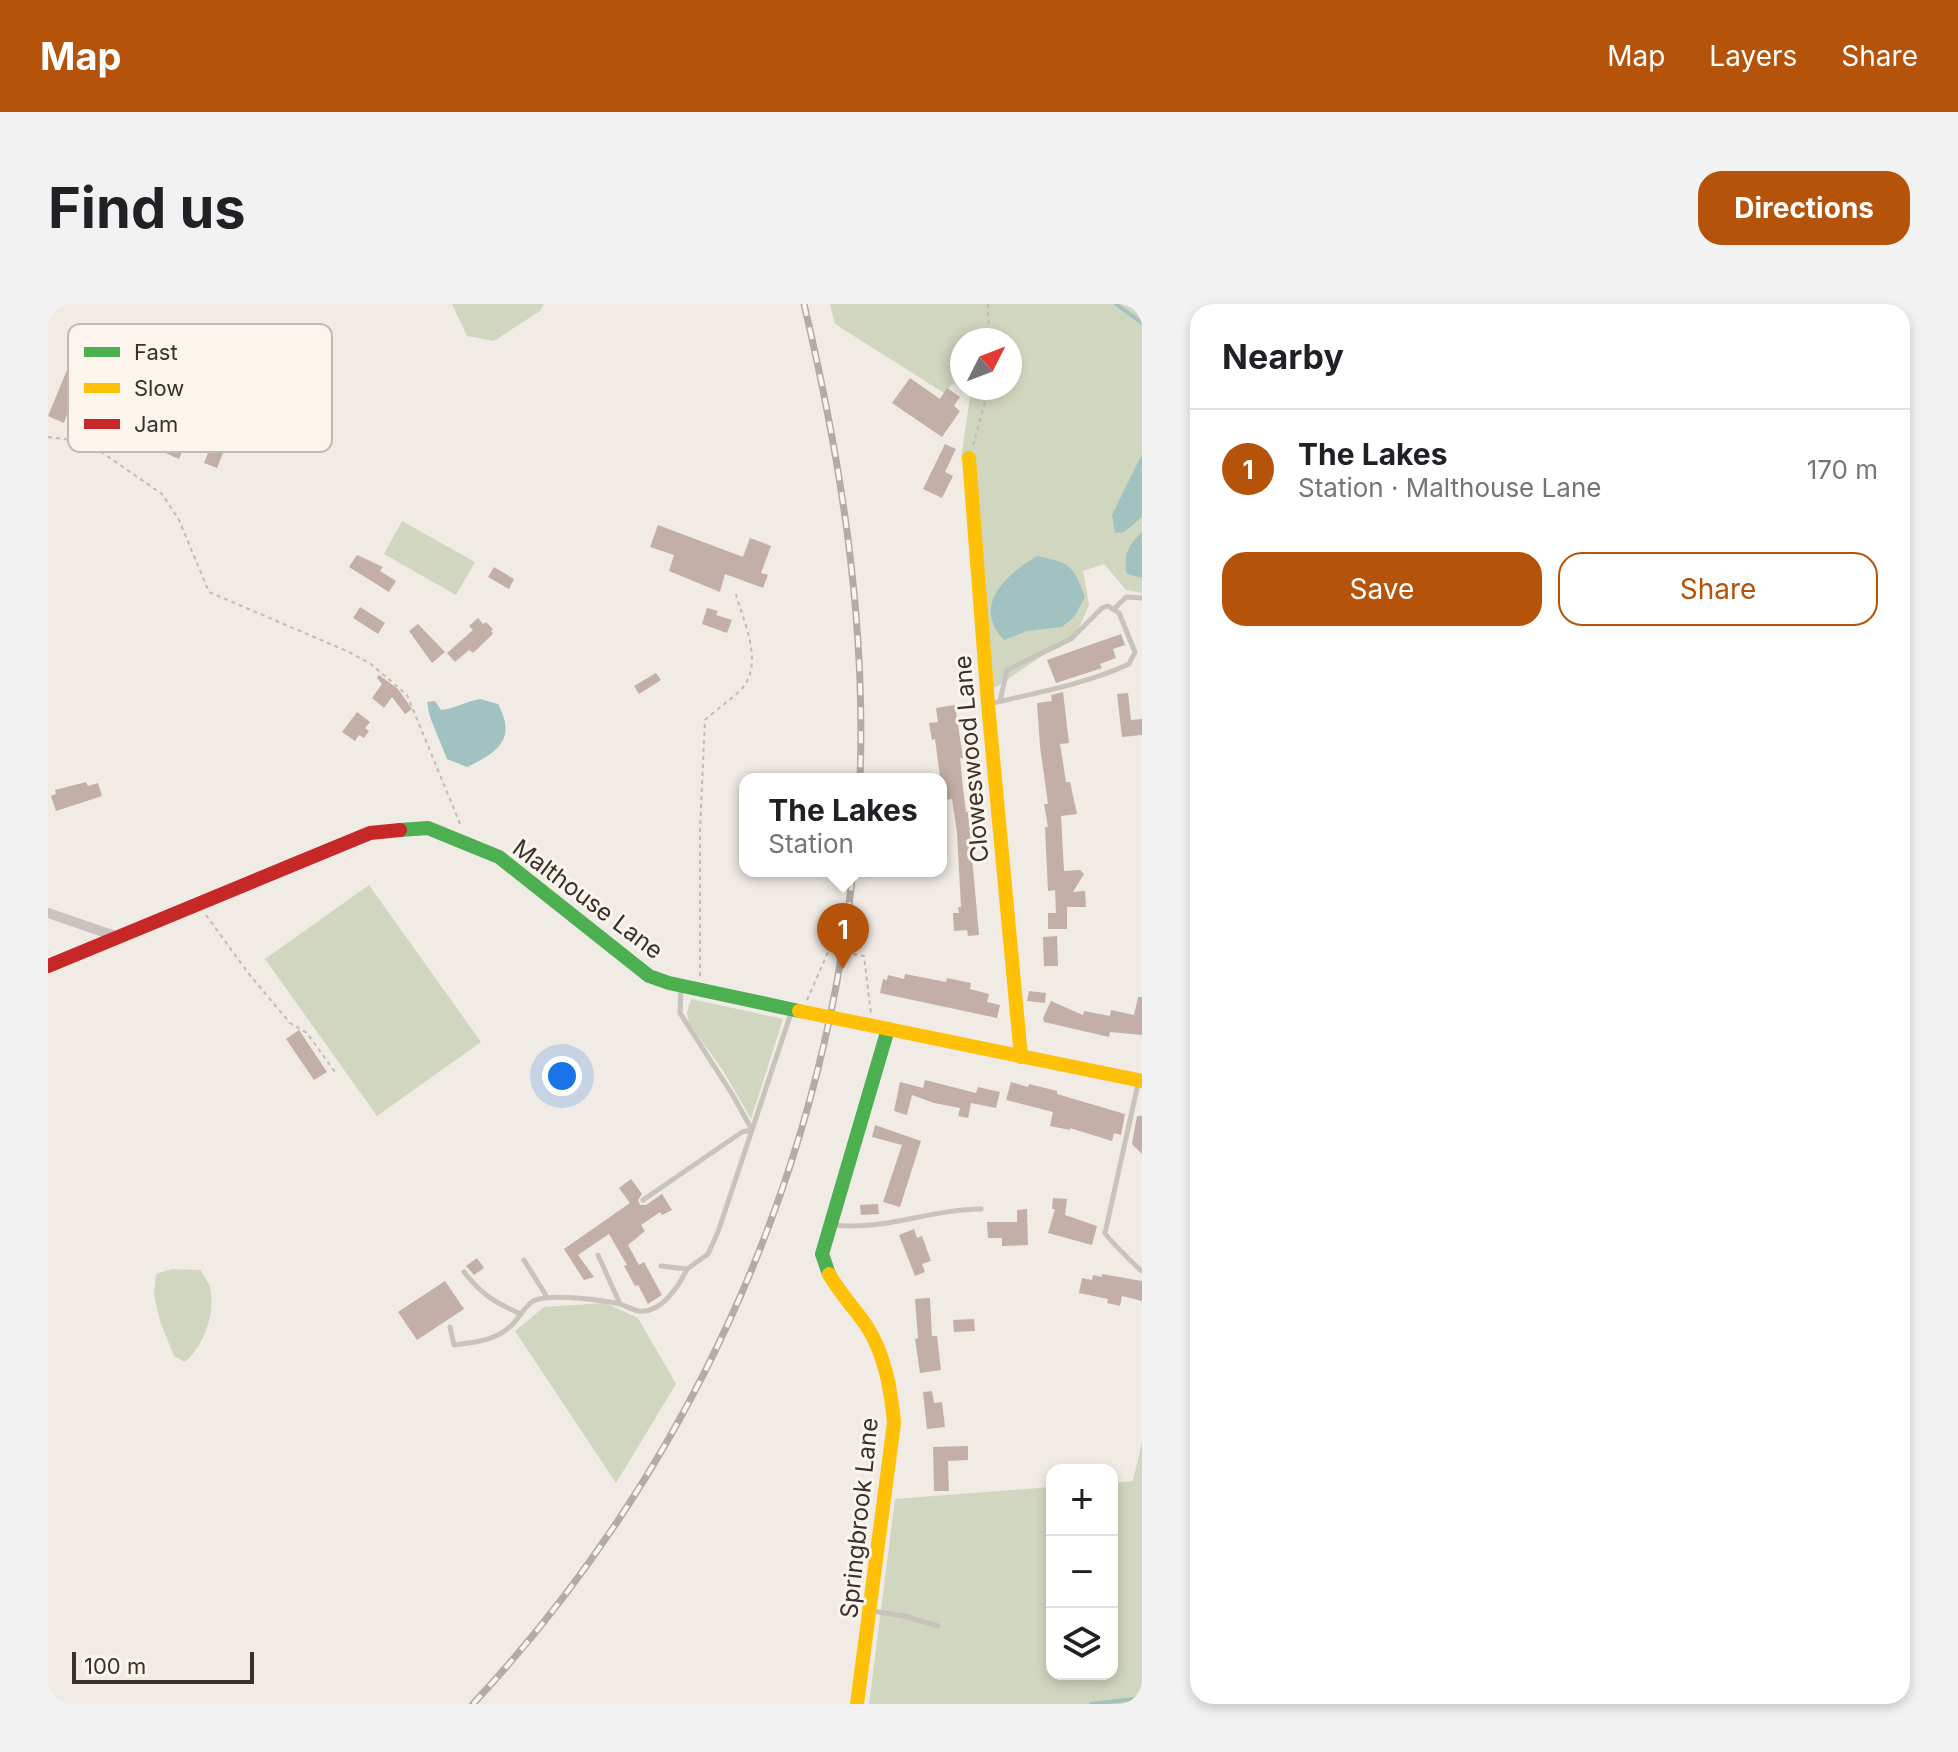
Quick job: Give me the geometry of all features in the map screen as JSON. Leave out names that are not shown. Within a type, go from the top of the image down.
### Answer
[{"type":"street","name":"Cloweswood Lane","points":[[969,458],[994,702],[1021,1057]]},
{"type":"street","name":"Malthouse Lane","points":[[48,966],[370,833],[428,828],[499,857],[649,976],[681,986],[868,1021],[888,1029],[1140,1081]]},
{"type":"street","points":[[48,913],[118,937]]},
{"type":"street","name":"Springbrook Lane","points":[[857,1704],[894,1423],[891,1389],[883,1360],[870,1332],[826,1271],[822,1254],[888,1029]]},
{"type":"lane","points":[[1115,608],[1126,597],[1142,598]]},
{"type":"lane","points":[[1102,608],[1115,608],[1135,652],[1133,661],[1054,688],[994,702],[1007,670],[1071,639],[1102,608]]},
{"type":"lane","points":[[643,1200],[742,1132],[752,1130],[680,1013],[681,986]]},
{"type":"lane","points":[[450,1327],[454,1345],[493,1339],[511,1326],[531,1302],[547,1297],[597,1298],[639,1311],[652,1310],[679,1287],[687,1269],[708,1254],[718,1232],[799,1008]]},
{"type":"lane","points":[[1140,1081],[1105,1233],[1107,1239],[1121,1248],[1142,1271]]},
{"type":"lane","points":[[829,1225],[901,1221],[936,1212],[981,1209]]},
{"type":"lane","points":[[598,1255],[620,1304]]},
{"type":"lane","points":[[524,1260],[547,1297]]},
{"type":"lane","points":[[661,1266],[687,1269]]},
{"type":"lane","points":[[464,1272],[479,1292],[521,1314]]},
{"type":"lane","points":[[871,1611],[938,1626]]},
{"type":"path","points":[[988,304],[989,328]]},
{"type":"path","points":[[1128,304],[1142,313]]},
{"type":"path","points":[[969,458],[986,400]]},
{"type":"path","points":[[48,437],[68,440]]},
{"type":"path","points":[[101,452],[162,494],[179,520],[209,592],[349,652],[371,664],[407,695],[458,820],[472,844]]},
{"type":"path","points":[[700,989],[700,829],[705,720],[744,685],[753,667],[736,594]]},
{"type":"path","points":[[199,904],[249,974],[290,1023],[307,1033],[335,1072]]},
{"type":"path","points":[[799,1008],[840,925]]},
{"type":"path","points":[[853,954],[864,956],[868,1021]]},
{"type":"green space","points":[[452,304],[544,304],[540,311],[494,341],[467,336]]},
{"type":"green space","points":[[830,304],[1142,304],[1142,593],[1126,590],[1104,564],[1083,571],[1089,605],[1077,632],[992,690],[975,461],[961,460],[969,400],[1022,400],[1022,328],[950,328],[950,387],[944,393],[835,324]]},
{"type":"green space","points":[[402,521],[475,562],[456,595],[384,554]]},
{"type":"green space","points":[[369,885],[481,1042],[377,1116],[265,959]]},
{"type":"green space","points":[[691,999],[783,1019],[751,1119],[724,1072],[689,1023],[687,1013]]},
{"type":"green space","points":[[172,1269],[201,1270],[211,1290],[211,1312],[206,1331],[185,1362],[174,1356],[154,1295],[156,1274]]},
{"type":"green space","points":[[605,1303],[638,1318],[676,1384],[616,1483],[515,1331],[544,1307]]},
{"type":"green space","points":[[1142,1442],[1142,1704],[869,1704],[895,1499],[1046,1487],[1046,1680],[1118,1680],[1118,1482],[1133,1481]]},
{"type":"water","points":[[1142,454],[1142,517],[1124,532],[1115,533],[1112,515]]},
{"type":"water","points":[[1142,532],[1142,578],[1127,574],[1126,556],[1133,541]]},
{"type":"water","points":[[1037,556],[1069,567],[1085,597],[1074,617],[1062,627],[1027,631],[1004,640],[991,615],[992,603],[1005,581]]},
{"type":"water","points":[[480,699],[498,704],[506,726],[505,735],[488,756],[467,767],[447,759],[427,702],[435,701],[441,710]]},
{"type":"building","points":[[68,368],[68,411],[64,423],[48,416]]},
{"type":"building","points":[[910,378],[940,399],[947,388],[950,390],[950,400],[958,400],[954,406],[960,411],[942,437],[892,403]]},
{"type":"building","points":[[945,444],[956,449],[945,472],[953,476],[942,498],[923,489]]},
{"type":"building","points":[[163,452],[182,452],[179,459]]},
{"type":"building","points":[[208,452],[223,452],[217,468],[204,463]]},
{"type":"building","points":[[658,525],[743,557],[750,538],[771,546],[761,573],[768,575],[763,588],[725,574],[720,592],[669,571],[674,555],[650,547]]},
{"type":"building","points":[[357,555],[383,567],[380,571],[396,581],[389,592],[349,567]]},
{"type":"building","points":[[494,567],[514,579],[509,589],[488,577]]},
{"type":"building","points":[[360,607],[385,623],[378,634],[353,618]]},
{"type":"building","points":[[707,608],[718,611],[716,615],[732,620],[727,633],[702,624]]},
{"type":"building","points":[[478,618],[493,629],[493,634],[473,653],[469,650],[455,662],[447,653],[473,630],[469,626]]},
{"type":"building","points":[[418,624],[445,652],[432,663],[409,631]]},
{"type":"building","points":[[1121,634],[1125,645],[1113,649],[1116,658],[1100,664],[1102,668],[1056,683],[1047,660]]},
{"type":"building","points":[[656,673],[661,680],[639,694],[634,686]]},
{"type":"building","points":[[379,675],[398,689],[412,709],[405,714],[392,697],[384,708],[372,698],[382,684],[377,678]]},
{"type":"building","points":[[1063,692],[1069,743],[1060,744],[1066,782],[1070,782],[1077,814],[1061,816],[1064,871],[1080,870],[1084,874],[1073,892],[1085,891],[1086,907],[1067,907],[1067,929],[1048,929],[1048,913],[1056,913],[1055,890],[1048,891],[1045,827],[1048,827],[1044,804],[1048,804],[1037,703],[1052,701],[1051,695]]},
{"type":"building","points":[[1128,693],[1131,720],[1142,719],[1142,735],[1122,737],[1117,694]]},
{"type":"building","points":[[955,705],[963,758],[960,758],[979,935],[968,936],[967,930],[954,931],[953,913],[959,913],[958,907],[961,907],[957,832],[952,799],[947,800],[947,773],[939,773],[935,739],[932,740],[929,723],[938,722],[936,708]]},
{"type":"building","points":[[357,712],[370,722],[365,728],[369,731],[364,738],[359,735],[355,741],[342,732]]},
{"type":"building","points":[[86,782],[88,786],[98,783],[102,796],[56,811],[51,796],[56,794],[55,790]]},
{"type":"building","points":[[1057,936],[1058,966],[1044,966],[1043,937]]},
{"type":"building","points":[[905,974],[971,983],[970,989],[989,994],[987,1002],[1000,1005],[997,1018],[880,993],[883,979],[887,980],[888,975],[904,979]]},
{"type":"building","points":[[1029,991],[1046,993],[1045,1003],[1027,1001]]},
{"type":"building","points":[[1138,997],[1142,997],[1142,1035],[1110,1032],[1109,1037],[1044,1022],[1043,1018],[1051,1001],[1083,1015],[1084,1011],[1110,1016],[1111,1010],[1134,1015]]},
{"type":"building","points":[[299,1030],[327,1072],[314,1080],[286,1039]]},
{"type":"building","points":[[925,1080],[976,1093],[978,1087],[1000,1092],[996,1108],[971,1103],[968,1118],[958,1116],[960,1108],[912,1095],[907,1115],[894,1111],[900,1082],[923,1088]]},
{"type":"building","points":[[1011,1082],[1057,1091],[1057,1094],[1125,1114],[1121,1135],[1114,1133],[1112,1141],[1070,1128],[1050,1126],[1053,1112],[1006,1100]]},
{"type":"building","points":[[1137,1116],[1142,1116],[1142,1154],[1132,1144]]},
{"type":"building","points":[[875,1125],[921,1141],[900,1207],[883,1202],[902,1145],[872,1137]]},
{"type":"building","points":[[631,1179],[642,1194],[638,1200],[640,1205],[646,1205],[662,1194],[672,1210],[662,1215],[660,1212],[641,1225],[645,1231],[628,1245],[639,1265],[644,1262],[662,1295],[648,1304],[638,1285],[635,1286],[609,1234],[578,1255],[594,1277],[584,1280],[564,1249],[630,1203],[619,1188]]},
{"type":"building","points":[[1053,1198],[1067,1199],[1065,1215],[1097,1226],[1092,1245],[1048,1233],[1055,1209],[1052,1209]]},
{"type":"building","points":[[878,1204],[879,1214],[861,1215],[860,1205]]},
{"type":"building","points":[[1027,1209],[1028,1245],[1002,1246],[1002,1238],[988,1238],[987,1222],[1017,1222],[1017,1210]]},
{"type":"building","points":[[914,1229],[917,1238],[922,1236],[931,1261],[922,1264],[925,1272],[915,1276],[899,1235]]},
{"type":"building","points":[[477,1258],[484,1268],[474,1275],[466,1266]]},
{"type":"building","points":[[1102,1274],[1142,1281],[1142,1301],[1122,1296],[1120,1306],[1107,1303],[1108,1299],[1079,1293],[1082,1278],[1092,1280],[1093,1275],[1102,1277]]},
{"type":"building","points":[[445,1281],[464,1309],[417,1340],[398,1312]]},
{"type":"building","points":[[930,1298],[932,1336],[937,1336],[941,1370],[920,1373],[915,1339],[918,1338],[915,1299]]},
{"type":"building","points":[[974,1319],[975,1331],[954,1332],[953,1320]]},
{"type":"building","points":[[932,1391],[934,1403],[942,1402],[945,1427],[927,1429],[923,1392]]},
{"type":"building","points":[[968,1446],[968,1460],[948,1461],[949,1491],[934,1491],[933,1447]]},
{"type":"waterway","points":[[1116,304],[1142,323]]},
{"type":"waterway","points":[[1091,1704],[1142,1698]]},
{"type":"railway","points":[[804,304],[829,422],[848,540],[859,659],[860,773]]},
{"type":"railway","points":[[473,1704],[549,1615],[618,1521],[678,1422],[730,1318],[774,1211],[810,1100],[836,987],[852,877]]},
{"type":"traffic: fast","points":[[400,830],[428,828],[499,857],[649,976],[799,1011]]},
{"type":"traffic: fast","points":[[829,1274],[822,1254],[888,1029]]},
{"type":"traffic: slow","points":[[969,458],[1021,1057]]},
{"type":"traffic: slow","points":[[799,1011],[864,1024]]},
{"type":"traffic: slow","points":[[864,1024],[1142,1081]]},
{"type":"traffic: slow","points":[[829,1274],[873,1336],[889,1385],[894,1423],[857,1704]]},
{"type":"traffic: jam","points":[[48,966],[370,833],[400,830]]},
{"type":"place","name":"The Lakes","points":[[843,969]]}]
